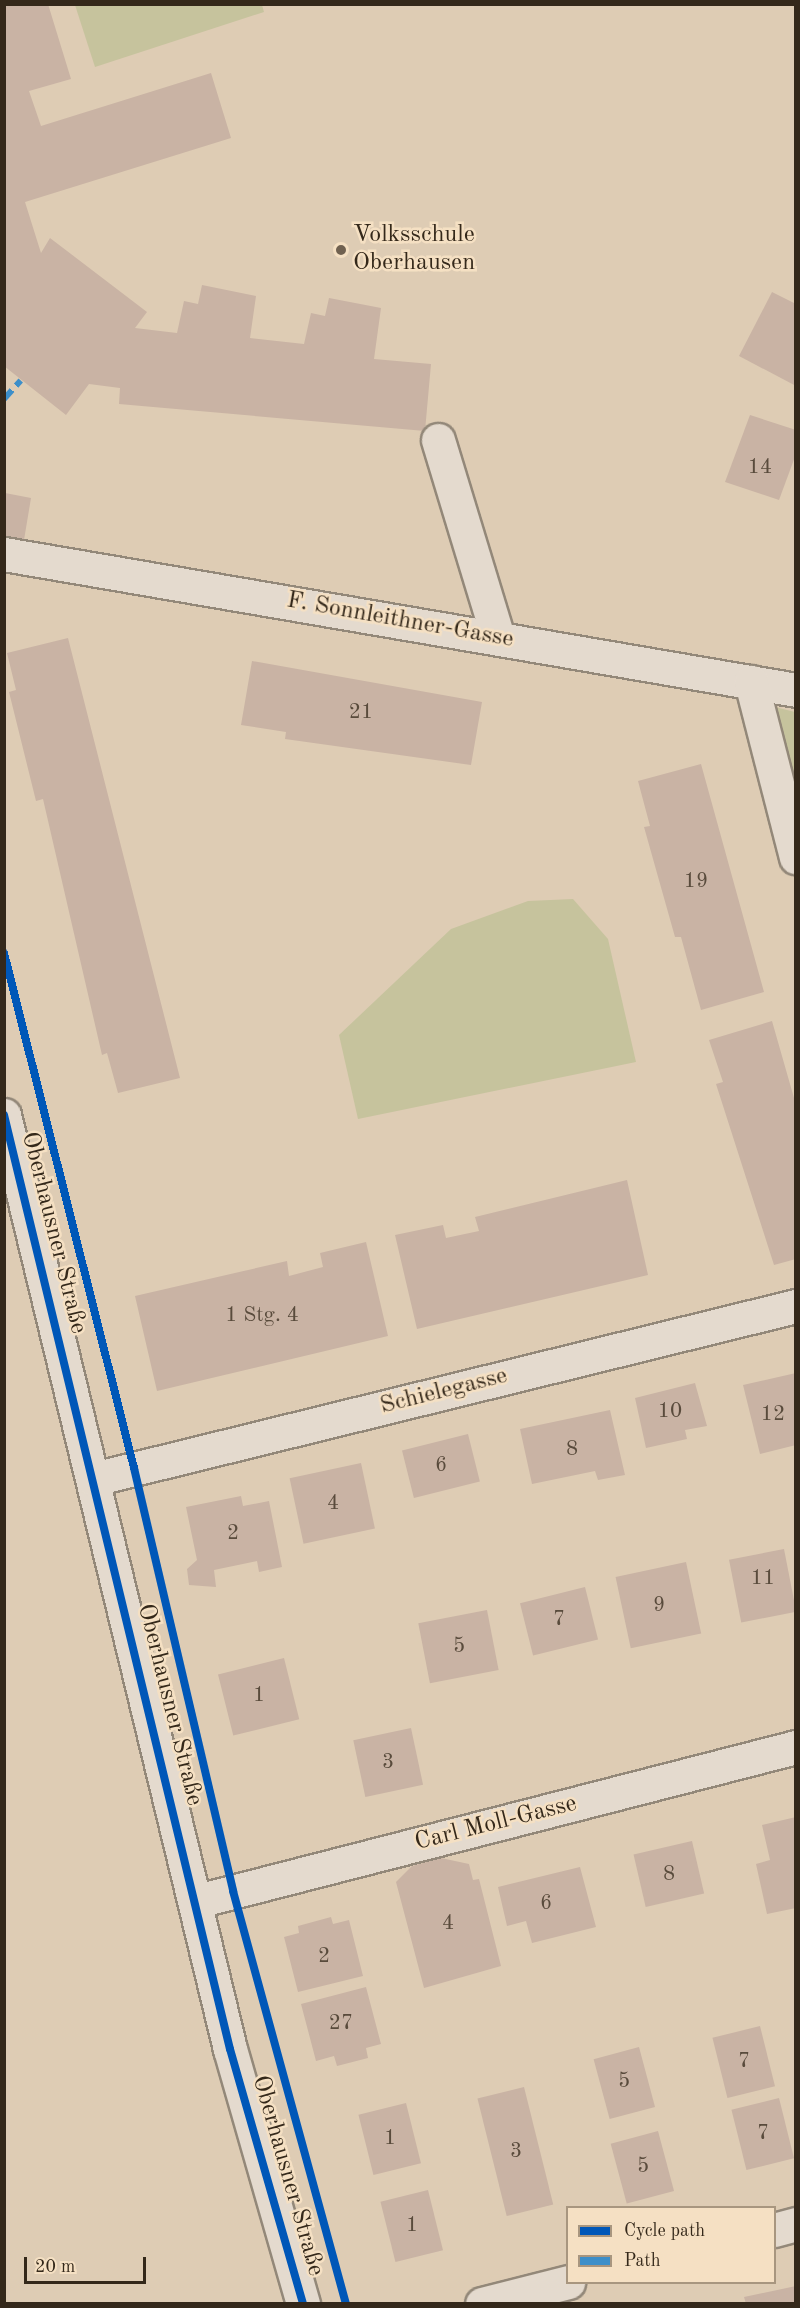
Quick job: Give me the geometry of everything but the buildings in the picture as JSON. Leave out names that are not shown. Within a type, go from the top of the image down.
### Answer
[{"type":"street","points":[[438,440],[498,638]]},
{"type":"street","name":"F. Sonnleithner-Gasse","points":[[4,554],[751,682],[792,679]]},
{"type":"street","points":[[751,682],[795,857]]},
{"type":"street","name":"Oberhausner Straße","points":[[4,1114],[197,1901],[230,2049],[303,2304]]},
{"type":"street","name":"Schielegasse","points":[[93,1479],[795,1306]]},
{"type":"street","name":"Carl Moll-Gasse","points":[[197,1901],[795,1747]]},
{"type":"street","points":[[776,2229],[795,2224]]},
{"type":"street","points":[[482,2304],[566,2282]]},
{"type":"shaded area","points":[[75,5],[262,5],[264,12],[95,67]]},
{"type":"shaded area","points":[[771,706],[795,712],[795,789]]},
{"type":"shaded area","points":[[573,899],[608,939],[636,1062],[358,1119],[339,1035],[451,929],[528,901]]},
{"type":"marked path","points":[[4,399],[21,380]]},
{"type":"cycle path","points":[[4,953],[134,1468],[233,1891],[346,2304]]},
{"type":"cycle path","points":[[4,1115],[230,2049],[303,2304]]},
{"type":"place","name":"Volksschule Oberhausen","points":[[341,250]]}]
